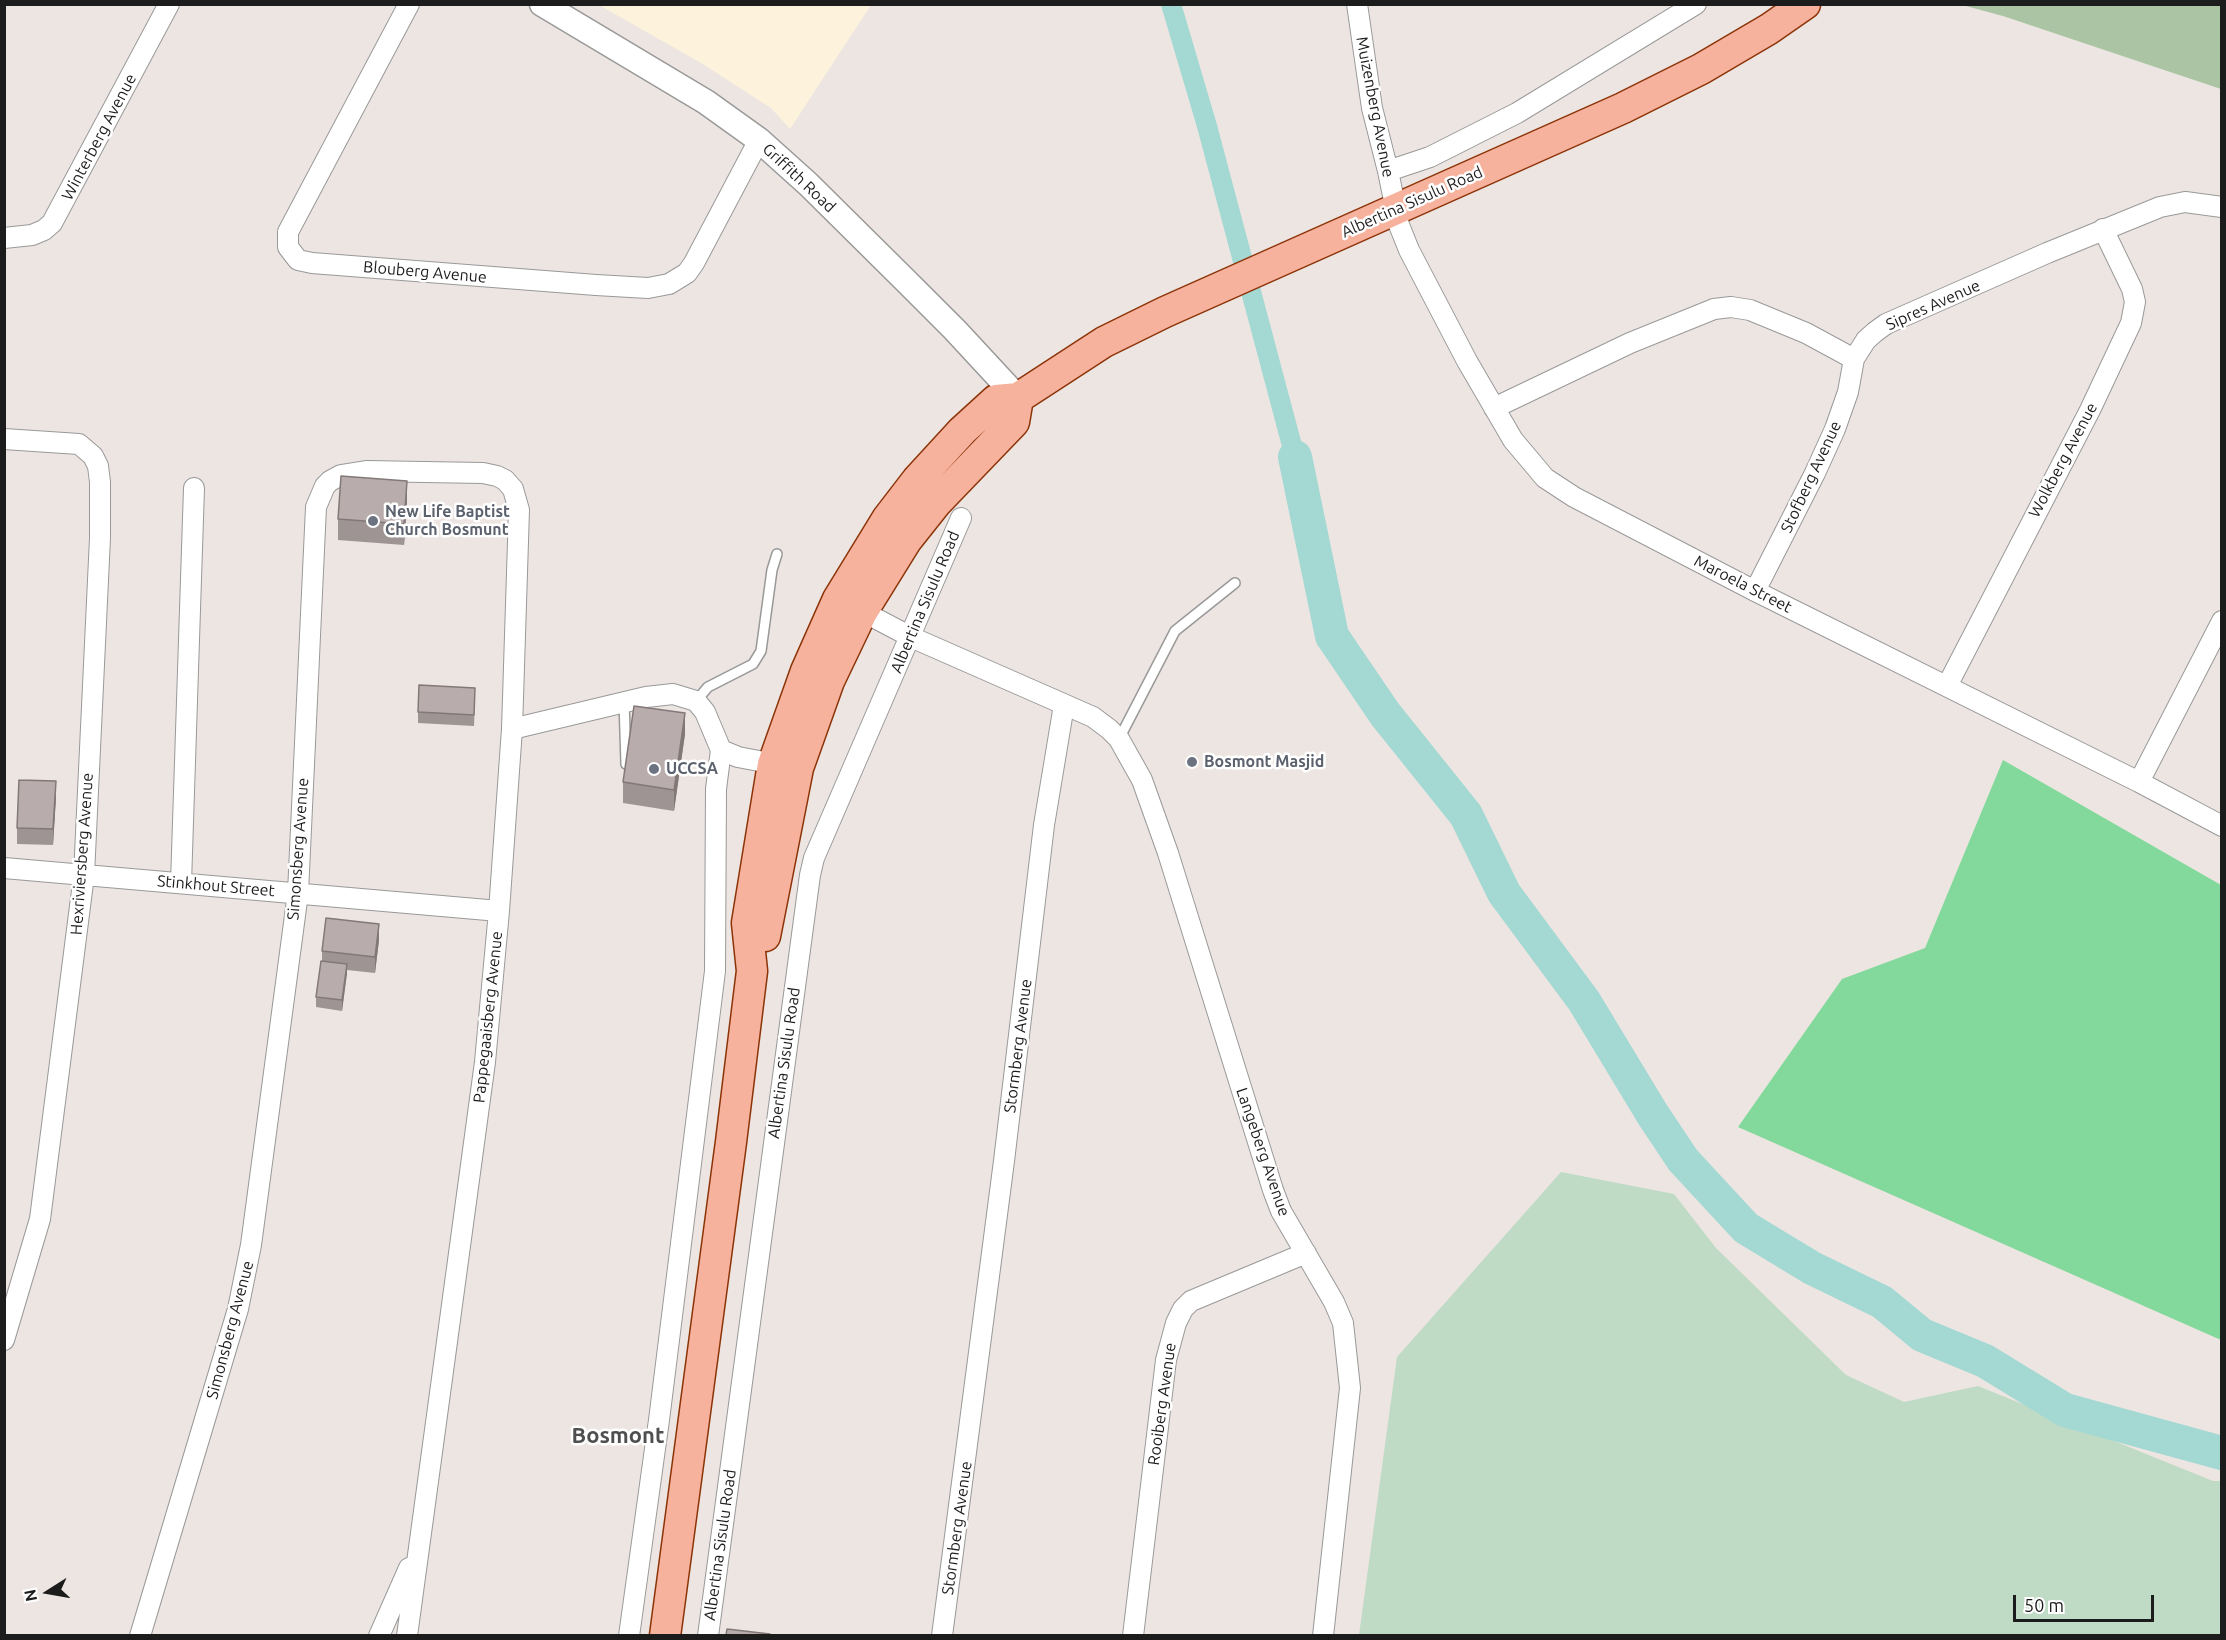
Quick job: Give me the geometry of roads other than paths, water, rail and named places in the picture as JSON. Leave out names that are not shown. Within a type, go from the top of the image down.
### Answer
[{"type":"main road","name":"Albertina Sisulu Road","points":[[665,1635],[752,971],[747,922],[786,766],[829,681],[850,605],[937,502],[1014,422],[1018,398],[1104,342],[1165,312],[1623,108],[1701,69],[1769,29],[1805,4]]},
{"type":"street","name":"Winterberg Avenue","points":[[4,238],[32,235],[44,230],[52,223],[169,4]]},
{"type":"street","name":"Blouberg Avenue","points":[[409,4],[288,232],[288,248],[298,260],[312,263],[596,285],[648,288],[669,284],[687,273],[694,263],[759,140]]},
{"type":"street","name":"Griffith Road","points":[[542,4],[706,102],[759,140],[808,184],[906,281],[1018,398]]},
{"type":"street","name":"Muizenberg Avenue","points":[[1357,4],[1372,108],[1395,209]]},
{"type":"street","points":[[1388,171],[1430,157],[1517,113],[1696,4]]},
{"type":"street","name":"Sipres Avenue","points":[[1854,359],[1866,340],[1886,324],[2103,229],[2172,203],[2193,202],[2222,207]]},
{"type":"street","name":"Maroela Street","points":[[1395,209],[1408,250],[1494,408],[1513,440],[1545,478],[1574,498],[2222,826]]},
{"type":"street","name":"Wolkberg Avenue","points":[[1947,686],[2090,410],[2131,323],[2135,302],[2132,289],[2103,229]]},
{"type":"street","points":[[1494,408],[1620,348],[1714,309],[1731,307],[1750,310],[1806,333],[1854,359]]},
{"type":"street","name":"Stofberg Avenue","points":[[1755,591],[1835,429],[1848,392],[1854,359]]},
{"type":"street","name":"Hexriviersberg Avenue","points":[[4,439],[79,444],[93,456],[98,466],[100,482],[100,538],[84,875],[40,1219],[4,1340]]},
{"type":"street","name":"Simonsberg Avenue","points":[[141,1635],[244,1285],[260,1190],[298,893],[316,507],[330,481],[341,475],[491,474],[505,480],[513,489],[519,510],[512,729]]},
{"type":"street","points":[[181,883],[194,488]]},
{"type":"street","name":"Albertina Sisulu Road","points":[[708,1635],[810,875],[814,858],[961,518]]},
{"type":"street","points":[[850,605],[911,637],[1064,705]]},
{"type":"street","points":[[2139,782],[2222,621]]},
{"type":"street","points":[[512,729],[666,693],[696,701],[705,712],[721,750],[716,789],[715,971],[659,1420],[628,1635]]},
{"type":"street","name":"Langeberg Avenue","points":[[1064,705],[1093,717],[1109,729],[1119,739],[1142,780],[1168,853],[1273,1190],[1281,1211],[1334,1302],[1343,1323],[1350,1388],[1323,1635]]},
{"type":"street","name":"Stormberg Avenue","points":[[942,1635],[1044,825],[1064,705]]},
{"type":"street","name":"Pappegaaisberg Avenue","points":[[407,1635],[485,1062],[499,912],[512,729]]},
{"type":"street","points":[[721,750],[738,757],[786,766]]},
{"type":"street","name":"Stinkhout Street","points":[[4,868],[499,912]]},
{"type":"street","name":"Rooiberg Avenue","points":[[1133,1635],[1166,1360],[1176,1323],[1183,1309],[1191,1301],[1306,1253]]},
{"type":"street","name":"Pappegaaisberg Avenue","points":[[379,1635],[418,1546]]},
{"type":"lane","points":[[696,701],[708,687],[753,664],[762,651],[772,570],[777,554]]},
{"type":"lane","points":[[1119,739],[1175,631],[1235,583]]},
{"type":"lane","points":[[624,701],[626,764]]},
{"type":"waterway","points":[[1171,4],[1207,126],[1295,457]]},
{"type":"waterway","points":[[1295,457],[1332,636],[1385,714],[1466,815],[1504,893],[1584,1001],[1683,1160],[1746,1228],[1812,1268],[1882,1302],[1922,1335],[1985,1361],[2065,1410],[2222,1453]]},
{"type":"place","name":"New Life Baptist Church Bosmunt","points":[[373,521]]},
{"type":"place","name":"Bosmont Masjid","points":[[1192,762]]},
{"type":"place","name":"UCCSA","points":[[654,769]]},
{"type":"district","name":"Bosmont","points":[[618,1436]]}]
